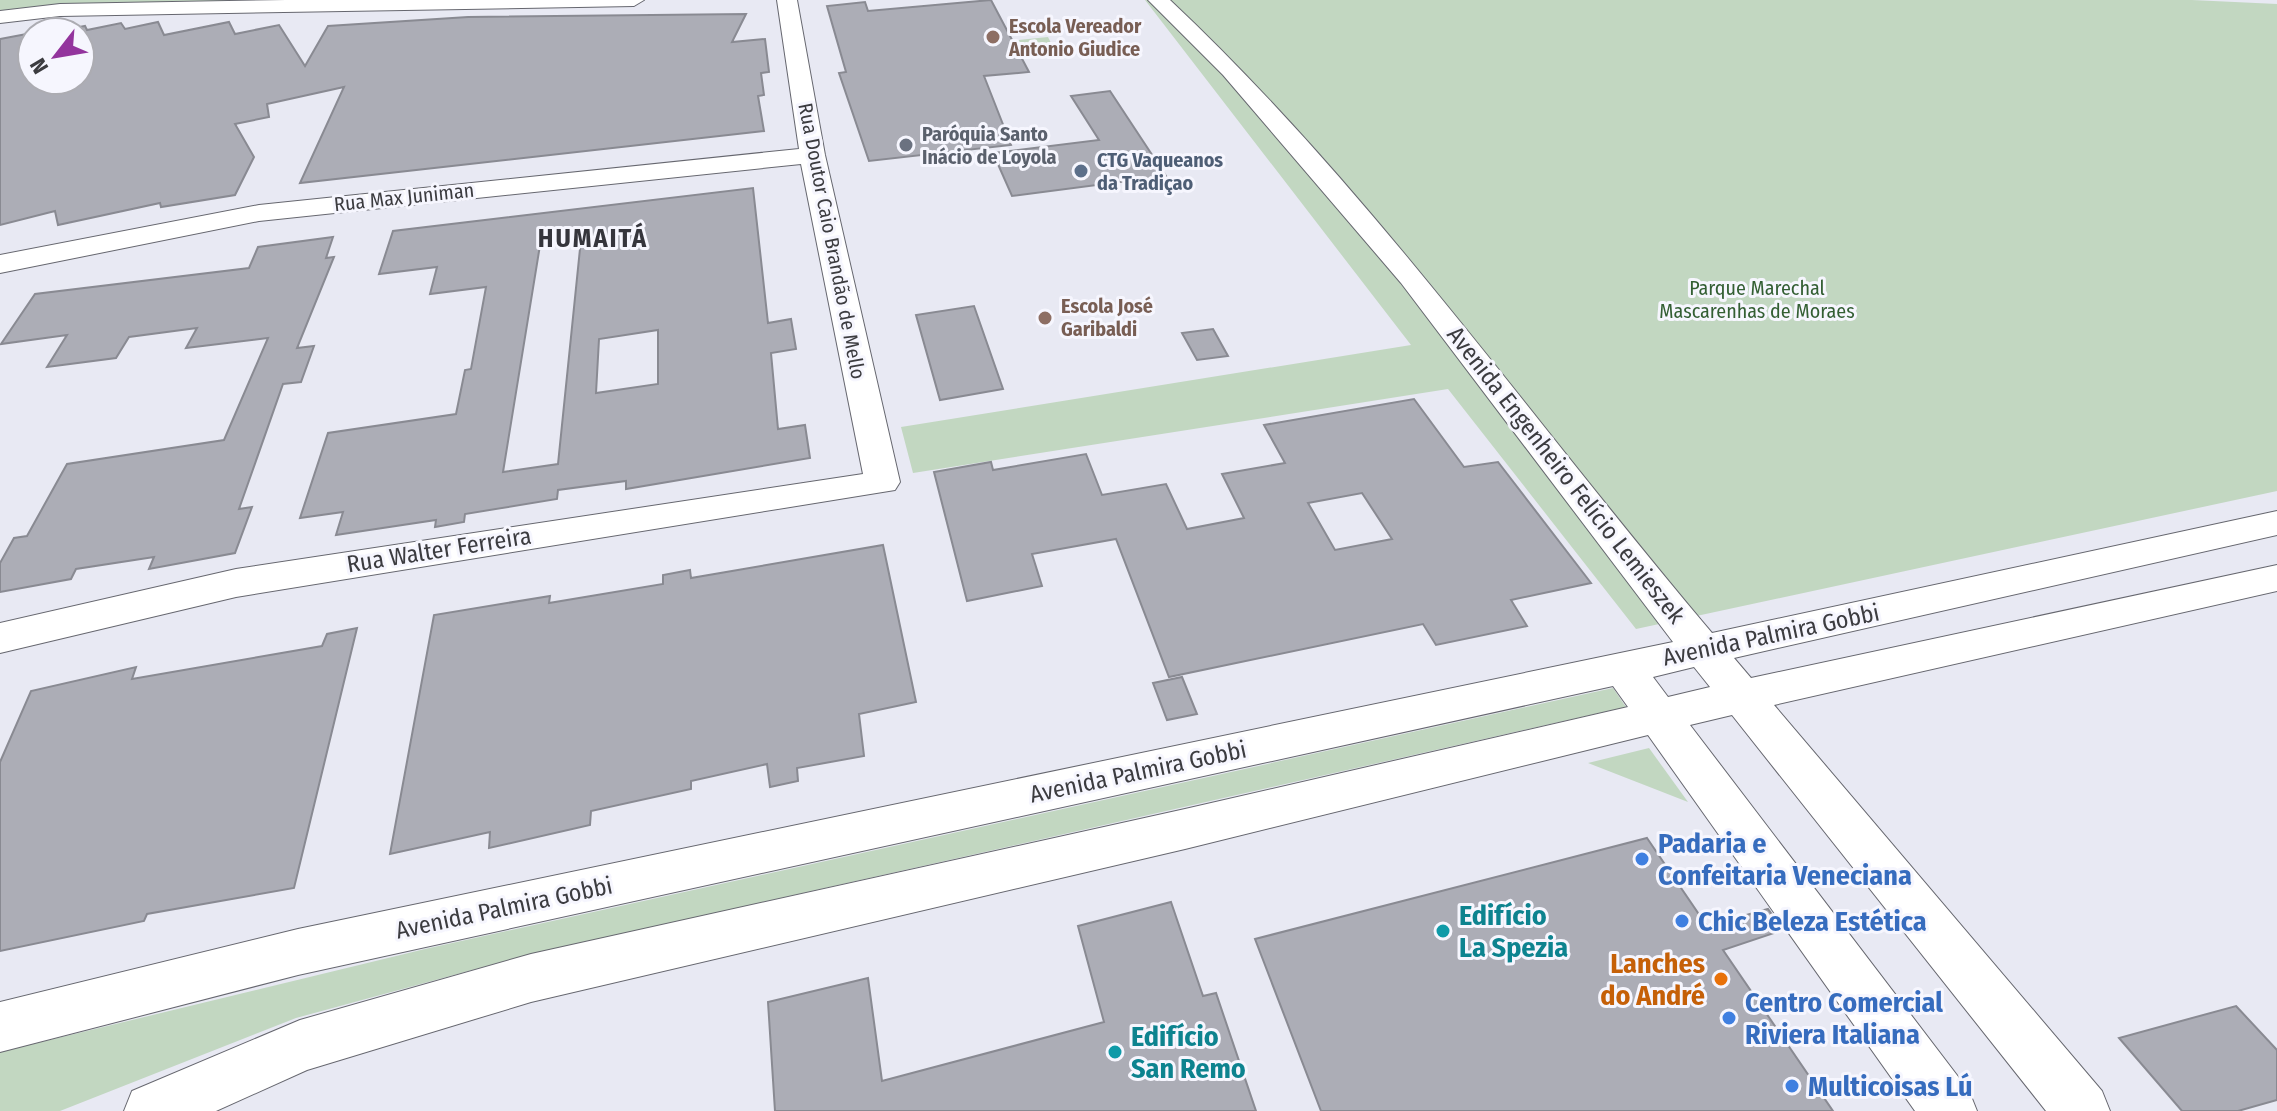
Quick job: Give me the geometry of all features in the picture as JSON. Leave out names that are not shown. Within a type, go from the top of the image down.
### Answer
[{"type":"street","points":[[0,17],[74,10],[634,0]]},
{"type":"street","name":"Rua Doutor Caio Brandão de Mello","points":[[787,0],[812,155],[882,482]]},
{"type":"street","name":"Avenida Engenheiro Felício Lemieszek","points":[[1158,0],[1231,70],[1411,277],[1680,622],[2082,1111]]},
{"type":"street","name":"Rua Max Juniman","points":[[0,264],[259,213],[812,155]]},
{"type":"street","name":"Rua Walter Ferreira","points":[[0,638],[236,583],[882,482]]},
{"type":"street","name":"Avenida Palmira Gobbi","points":[[0,1027],[298,952],[1623,668],[2277,523]]},
{"type":"street","points":[[152,1111],[300,1046],[531,978],[1743,696],[2277,578]]},
{"type":"street","points":[[1623,668],[1949,1111]]},
{"type":"green space","points":[[0,0],[333,0],[0,12]]},
{"type":"green space","name":"Parque Marechal Mascarenhas de Moraes","points":[[1145,0],[2192,0],[2277,4],[2277,491],[1636,629],[1448,389],[913,473],[901,427],[1411,345]]},
{"type":"green space","points":[[1048,37],[1057,55],[987,62],[980,44]]},
{"type":"green space","points":[[1613,688],[1626,707],[516,958],[296,1018],[60,1111],[0,1111],[0,1052],[425,949]]},
{"type":"green space","points":[[1649,748],[1688,802],[1588,763]]},
{"type":"building","points":[[991,0],[1029,72],[984,76],[1011,145],[869,161],[839,73],[846,72],[827,6],[865,2],[868,11]]},
{"type":"building","points":[[746,14],[732,42],[765,39],[769,72],[761,73],[764,95],[758,96],[764,131],[300,183],[344,87],[267,104],[269,117],[235,124],[254,157],[235,195],[161,207],[160,203],[58,225],[55,211],[0,225],[0,39],[16,36],[16,96],[96,96],[96,28],[121,23],[125,29],[158,22],[164,35],[229,22],[235,34],[279,25],[305,66],[328,26],[468,17]]},
{"type":"building","name":"CTG Vaqueanos da Tradiçao","points":[[1110,91],[1166,176],[1012,196],[993,153],[1099,140],[1071,96]]},
{"type":"building","points":[[753,188],[768,323],[791,319],[796,349],[771,353],[778,429],[805,425],[810,458],[626,489],[626,481],[558,490],[557,499],[465,514],[464,522],[435,527],[436,520],[336,535],[343,512],[300,518],[328,433],[456,414],[465,370],[471,369],[486,287],[430,294],[437,267],[379,274],[393,231]],"holes":[[[542,233],[581,239],[558,464],[503,472]],[[658,330],[658,384],[596,393],[599,339]]]},
{"type":"building","points":[[333,237],[326,258],[334,257],[297,348],[314,346],[301,382],[283,384],[239,509],[252,507],[235,553],[149,569],[154,557],[76,569],[71,579],[0,592],[0,563],[14,538],[27,536],[67,464],[224,440],[268,338],[186,348],[197,328],[129,337],[116,358],[47,367],[67,335],[1,344],[35,294],[249,268],[258,247]]},
{"type":"building","points":[[974,306],[1003,389],[940,400],[916,315]]},
{"type":"building","points":[[1213,329],[1228,356],[1197,360],[1182,333]]},
{"type":"building","points":[[1414,399],[1464,467],[1498,462],[1591,583],[1511,600],[1527,626],[1436,645],[1423,624],[1169,677],[1116,539],[1032,554],[1042,586],[967,601],[934,472],[991,462],[993,470],[1086,454],[1102,495],[1166,484],[1187,529],[1244,518],[1222,474],[1285,463],[1264,425]],"holes":[[[1362,493],[1392,539],[1335,550],[1308,503]]]},
{"type":"building","points":[[883,545],[916,702],[859,714],[864,756],[797,768],[798,781],[770,787],[767,764],[691,781],[691,789],[591,811],[590,825],[489,848],[490,832],[390,854],[434,615],[550,596],[549,603],[663,584],[663,575],[690,570],[691,578]]},
{"type":"building","points":[[357,628],[294,888],[147,914],[144,921],[0,951],[0,762],[31,691],[136,667],[132,679],[322,646],[327,634]]},
{"type":"building","points":[[1182,677],[1197,714],[1167,720],[1153,683]]},
{"type":"building","points":[[1647,838],[1707,926],[1768,909],[1783,930],[1723,950],[1833,1111],[1321,1111],[1255,939]]},
{"type":"building","points":[[1171,902],[1203,996],[1216,993],[1256,1111],[775,1111],[768,1002],[868,978],[882,1081],[1104,1022],[1078,926]]},
{"type":"building","points":[[2236,1006],[2277,1050],[2277,1100],[2238,1111],[2182,1111],[2119,1038]]},
{"type":"place","name":"Escola Vereador Antonio Giudice","points":[[993,37]]},
{"type":"place","name":"Paróquia Santo Inácio de Loyola","points":[[906,145]]},
{"type":"place","name":"CTG Vaqueanos da Tradiçao","points":[[1081,171]]},
{"type":"place","name":"Escola José Garibaldi","points":[[1045,318]]},
{"type":"place","name":"Padaria e Confeitaria Veneciana","points":[[1642,859]]},
{"type":"place","name":"Chic Beleza Estética","points":[[1682,921]]},
{"type":"place","name":"Edifício La Spezia","points":[[1443,931]]},
{"type":"place","name":"Lanches do André","points":[[1721,979]]},
{"type":"place","name":"Centro Comercial Riviera Italiana","points":[[1729,1018]]},
{"type":"place","name":"Edifício San Remo","points":[[1115,1052]]},
{"type":"place","name":"Multicoisas Lú","points":[[1792,1086]]},
{"type":"district","name":"HUMAITÁ","points":[[593,238]]}]
